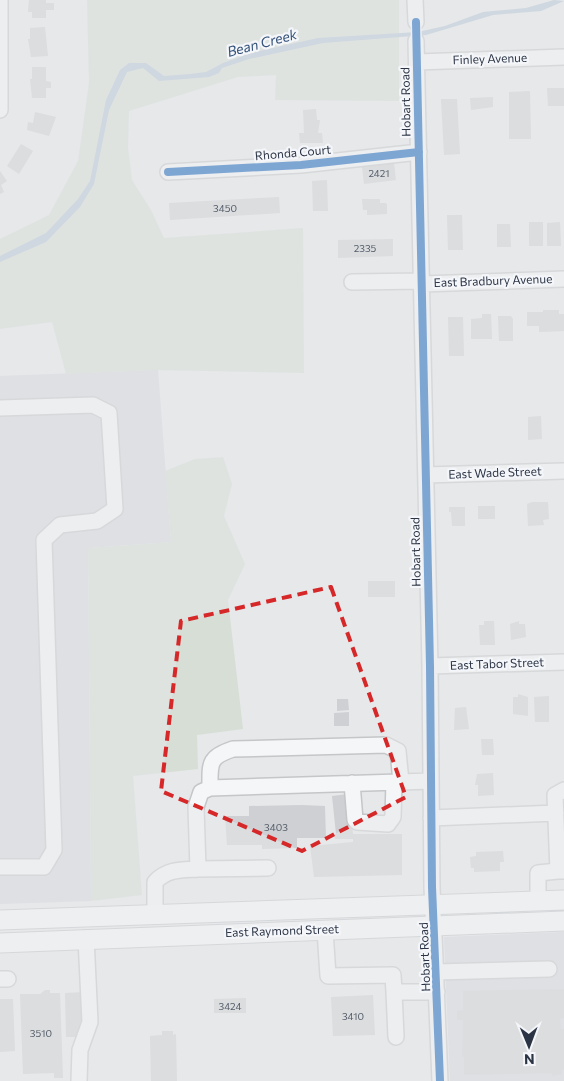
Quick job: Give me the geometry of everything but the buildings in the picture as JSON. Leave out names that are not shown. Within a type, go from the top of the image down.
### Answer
[{"type":"main road","name":"East Raymond Street","points":[[0,920],[564,900]]},
{"type":"main road","name":"East Raymond Street","points":[[0,943],[86,938],[564,921]]},
{"type":"street","points":[[0,0],[0,110]]},
{"type":"street","points":[[415,0],[416,22]]},
{"type":"street","name":"Hobart Road","points":[[416,41],[430,666],[431,818],[440,1081]]},
{"type":"street","name":"Finley Avenue","points":[[417,62],[564,57]]},
{"type":"street","name":"Rhonda Court","points":[[168,172],[300,165],[419,152]]},
{"type":"street","name":"East Bradbury Avenue","points":[[352,282],[564,279]]},
{"type":"street","points":[[0,408],[93,405],[109,413],[115,510],[97,521],[60,524],[44,540],[54,850],[44,867],[0,867]]},
{"type":"street","name":"East Wade Street","points":[[426,475],[564,471]]},
{"type":"street","name":"East Tabor Street","points":[[430,666],[564,662]]},
{"type":"street","points":[[210,788],[210,764],[218,754],[233,749],[386,745],[398,751],[398,782],[393,818],[388,824],[358,822],[355,820],[352,783]]},
{"type":"street","points":[[198,869],[196,807],[201,792],[210,788],[431,781]]},
{"type":"street","points":[[538,901],[538,873],[561,871],[556,794],[564,790]]},
{"type":"street","points":[[431,818],[556,813]]},
{"type":"street","points":[[155,915],[155,882],[163,874],[172,871],[198,869],[268,868]]},
{"type":"street","points":[[325,930],[328,976],[393,975],[396,1037]]},
{"type":"street","points":[[79,1081],[80,1050],[90,1022],[86,938]]},
{"type":"street","points":[[436,972],[549,969]]},
{"type":"street","points":[[394,992],[437,992]]},
{"type":"highlighted area","points":[[331,587],[406,797],[302,851],[161,791],[181,621]]},
{"type":"shaded area","points":[[87,0],[399,0],[399,101],[275,100],[276,75],[238,77],[129,111],[128,148],[132,180],[151,210],[164,238],[303,228],[304,373],[158,370],[66,374],[52,322],[0,329],[0,239],[49,215],[78,161],[89,83]]},
{"type":"shaded area","points":[[158,370],[171,542],[88,548],[91,901],[0,904],[0,376]]},
{"type":"shaded area","points":[[223,457],[232,484],[224,516],[245,564],[228,600],[243,729],[197,735],[198,769],[133,776],[142,895],[91,901],[88,548],[171,542],[165,471],[195,459]]},
{"type":"shaded area","points":[[564,932],[564,1081],[450,1081],[444,937]]},
{"type":"water","name":"Bean Creek","points":[[554,0],[564,1],[541,11],[493,15],[426,35],[323,43],[249,59],[222,68],[219,73],[209,77],[159,81],[143,68],[127,72],[109,110],[94,184],[80,207],[46,242],[0,262],[0,256],[46,233],[78,199],[90,181],[106,100],[120,70],[129,63],[146,63],[164,76],[206,72],[223,63],[251,53],[318,38],[418,32],[445,26],[483,12],[526,8]]},
{"type":"cycle path","points":[[416,22],[430,666],[432,887],[440,1081]]},
{"type":"cycle path","points":[[168,172],[301,165],[419,152]]}]
